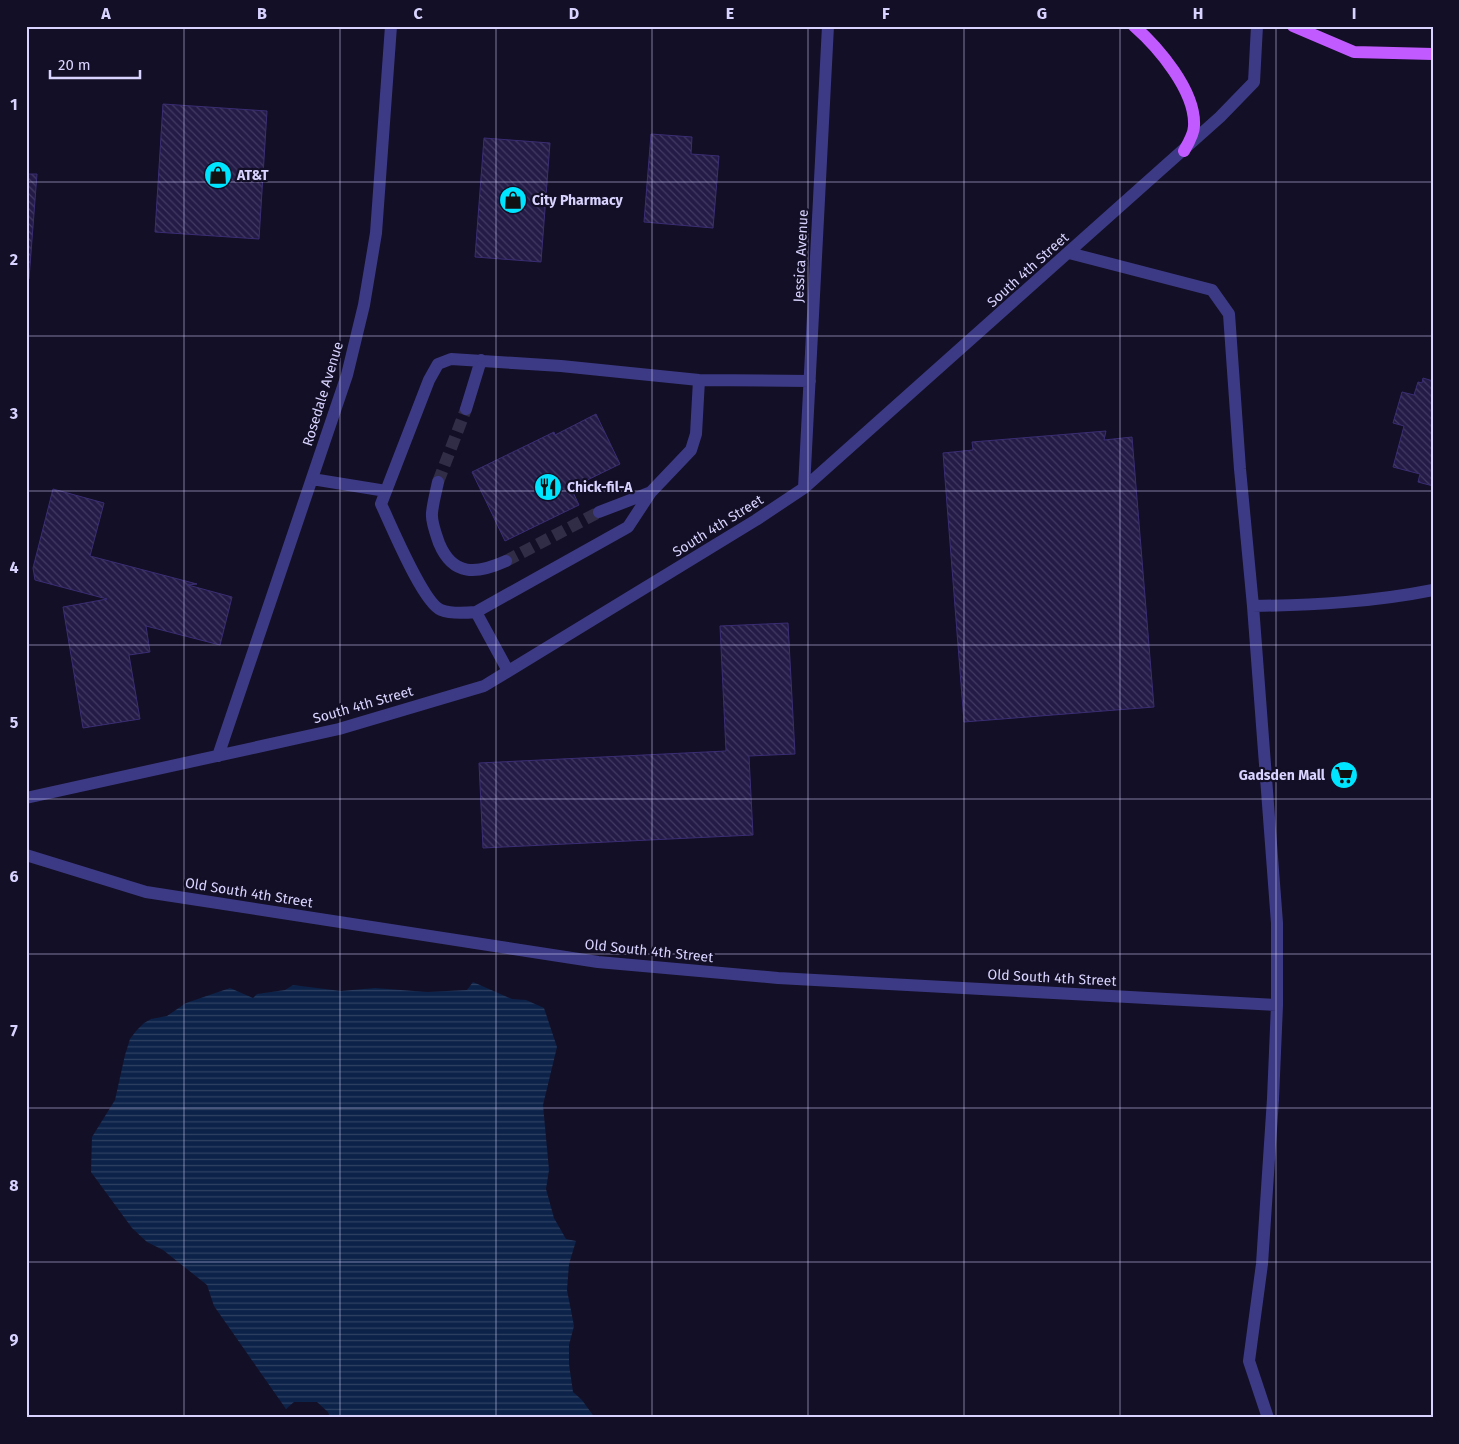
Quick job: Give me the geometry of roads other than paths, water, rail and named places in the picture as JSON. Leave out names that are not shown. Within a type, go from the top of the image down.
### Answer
[{"type":"main road","points":[[1134,26],[1165,59],[1184,88],[1193,110],[1194,127],[1184,151]]},
{"type":"main road","points":[[1293,26],[1354,52],[1433,54]]},
{"type":"street","name":"Rosedale Avenue","points":[[218,756],[347,376],[364,305],[376,233],[391,26]]},
{"type":"street","name":"Jessica Avenue","points":[[804,488],[828,26]]},
{"type":"street","name":"South 4th Street","points":[[26,798],[339,729],[484,686],[756,520],[804,488],[1184,151],[1254,82],[1257,26]]},
{"type":"street","points":[[1069,253],[1212,290],[1229,314],[1277,923],[1277,1005],[1262,1264],[1249,1361],[1268,1418]]},
{"type":"street","points":[[699,380],[696,434],[691,450],[650,492],[628,527],[476,612],[463,613],[441,610],[426,597],[381,504],[429,380],[438,364],[451,359],[481,360],[699,380],[810,381]]},
{"type":"street","points":[[466,409],[481,360]]},
{"type":"street","points":[[312,479],[386,490]]},
{"type":"street","points":[[438,482],[432,515],[443,553],[454,566],[472,571],[486,570],[506,560]]},
{"type":"street","points":[[599,512],[650,492]]},
{"type":"street","points":[[1253,606],[1393,598],[1433,590]]},
{"type":"street","points":[[476,612],[508,672]]},
{"type":"street","name":"Old South 4th Street","points":[[26,855],[146,892],[598,962],[778,978],[1277,1005]]},
{"type":"water","points":[[473,982],[512,999],[526,1000],[544,1008],[557,1047],[543,1105],[549,1170],[546,1189],[554,1218],[566,1239],[576,1241],[569,1264],[567,1290],[574,1326],[569,1345],[569,1364],[573,1392],[582,1400],[595,1418],[330,1418],[328,1412],[317,1402],[294,1402],[286,1409],[214,1306],[207,1285],[163,1250],[147,1242],[132,1228],[91,1172],[92,1137],[115,1100],[130,1039],[144,1023],[151,1019],[167,1016],[186,1003],[230,988],[253,998],[257,994],[285,990],[293,985],[341,991],[375,988],[427,992],[467,990]]},
{"type":"tunnel","points":[[438,482],[466,409]]},
{"type":"tunnel","points":[[506,561],[599,512]]},
{"type":"place","name":"AT&T","points":[[218,175]]},
{"type":"place","name":"City Pharmacy","points":[[513,200]]},
{"type":"place","name":"Chick-fil-A","points":[[548,487]]},
{"type":"place","name":"Gadsden Mall","points":[[1344,775]]}]
